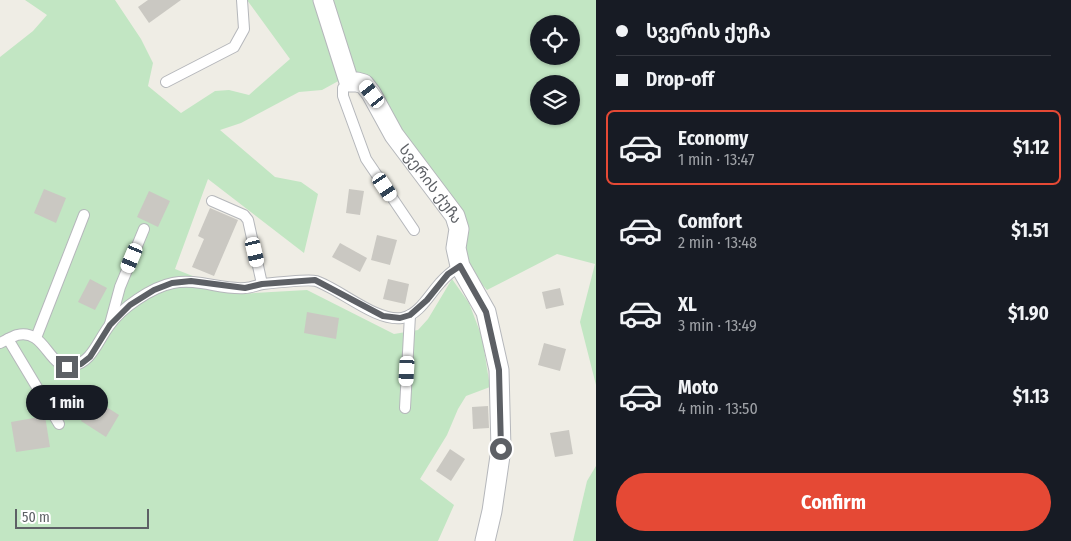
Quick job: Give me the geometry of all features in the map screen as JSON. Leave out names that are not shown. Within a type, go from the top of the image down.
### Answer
[{"type":"street","points":[[323,0],[349,82]]},
{"type":"street","name":"სვერის ქუჩა","points":[[349,82],[364,84],[372,94],[394,135],[455,216],[459,229],[456,248],[460,266],[486,312],[499,370],[501,449],[492,512],[485,541]]},
{"type":"lane","points":[[166,82],[234,47],[244,29],[242,0]]},
{"type":"lane","points":[[349,82],[343,88],[343,96],[366,159],[414,230]]},
{"type":"lane","points":[[212,202],[244,215],[248,220],[262,284]]},
{"type":"lane","points":[[36,338],[84,215]]},
{"type":"lane","points":[[110,325],[120,287],[144,229]]},
{"type":"lane","points":[[59,424],[4,341],[16,335],[27,334],[36,338],[44,345],[59,363],[67,367],[81,364],[90,357],[110,325],[130,305],[154,290],[172,283],[191,281],[245,288],[262,284],[315,280],[383,316],[400,318],[410,315],[427,300],[448,274],[460,266]]},
{"type":"lane","points":[[405,408],[410,315]]},
{"type":"green space","points":[[25,0],[115,0],[141,39],[153,63],[148,86],[181,113],[215,91],[229,90],[249,95],[290,59],[247,0],[596,0],[596,385],[580,322],[595,264],[557,254],[487,290],[468,264],[464,252],[464,244],[353,73],[322,90],[299,92],[241,123],[220,130],[275,177],[301,182],[318,194],[304,253],[208,179],[175,269],[238,294],[307,290],[394,334],[418,330],[428,319],[452,279],[469,303],[482,337],[490,387],[466,396],[447,435],[420,479],[454,505],[438,541],[0,541],[0,57],[33,31],[47,15]]},
{"type":"green space","points":[[596,466],[596,541],[573,541],[587,481]]},
{"type":"building","points":[[148,0],[181,0],[149,23],[138,7]]},
{"type":"building","points":[[44,189],[66,198],[56,223],[34,213]]},
{"type":"building","points":[[349,189],[364,191],[360,215],[346,213]]},
{"type":"building","points":[[149,191],[170,201],[158,227],[137,217]]},
{"type":"building","points":[[210,208],[238,220],[214,276],[192,267],[204,239],[198,236]]},
{"type":"building","points":[[377,235],[397,240],[390,265],[371,260]]},
{"type":"building","points":[[340,243],[367,258],[360,272],[332,257]]},
{"type":"building","points":[[90,279],[107,288],[95,310],[78,302]]},
{"type":"building","points":[[388,279],[409,284],[405,304],[383,299]]},
{"type":"building","points":[[560,288],[564,305],[546,309],[542,292]]},
{"type":"building","points":[[307,312],[339,318],[336,339],[304,333]]},
{"type":"building","points":[[544,343],[566,349],[560,371],[538,365]]},
{"type":"building","points":[[94,399],[119,415],[106,437],[81,421]]},
{"type":"building","points":[[488,406],[489,428],[473,429],[472,407]]},
{"type":"building","points":[[45,416],[50,447],[16,452],[11,422]]},
{"type":"building","points":[[569,430],[573,454],[555,457],[550,433]]},
{"type":"building","points":[[450,449],[465,459],[451,481],[436,471]]},
{"type":"route","points":[[67,367],[81,364],[90,357],[110,325],[130,305],[154,290],[172,283],[191,281],[245,288],[262,284],[315,280],[383,316],[400,318],[410,315],[427,300],[448,274],[460,266],[486,312],[499,370],[501,449]]}]
